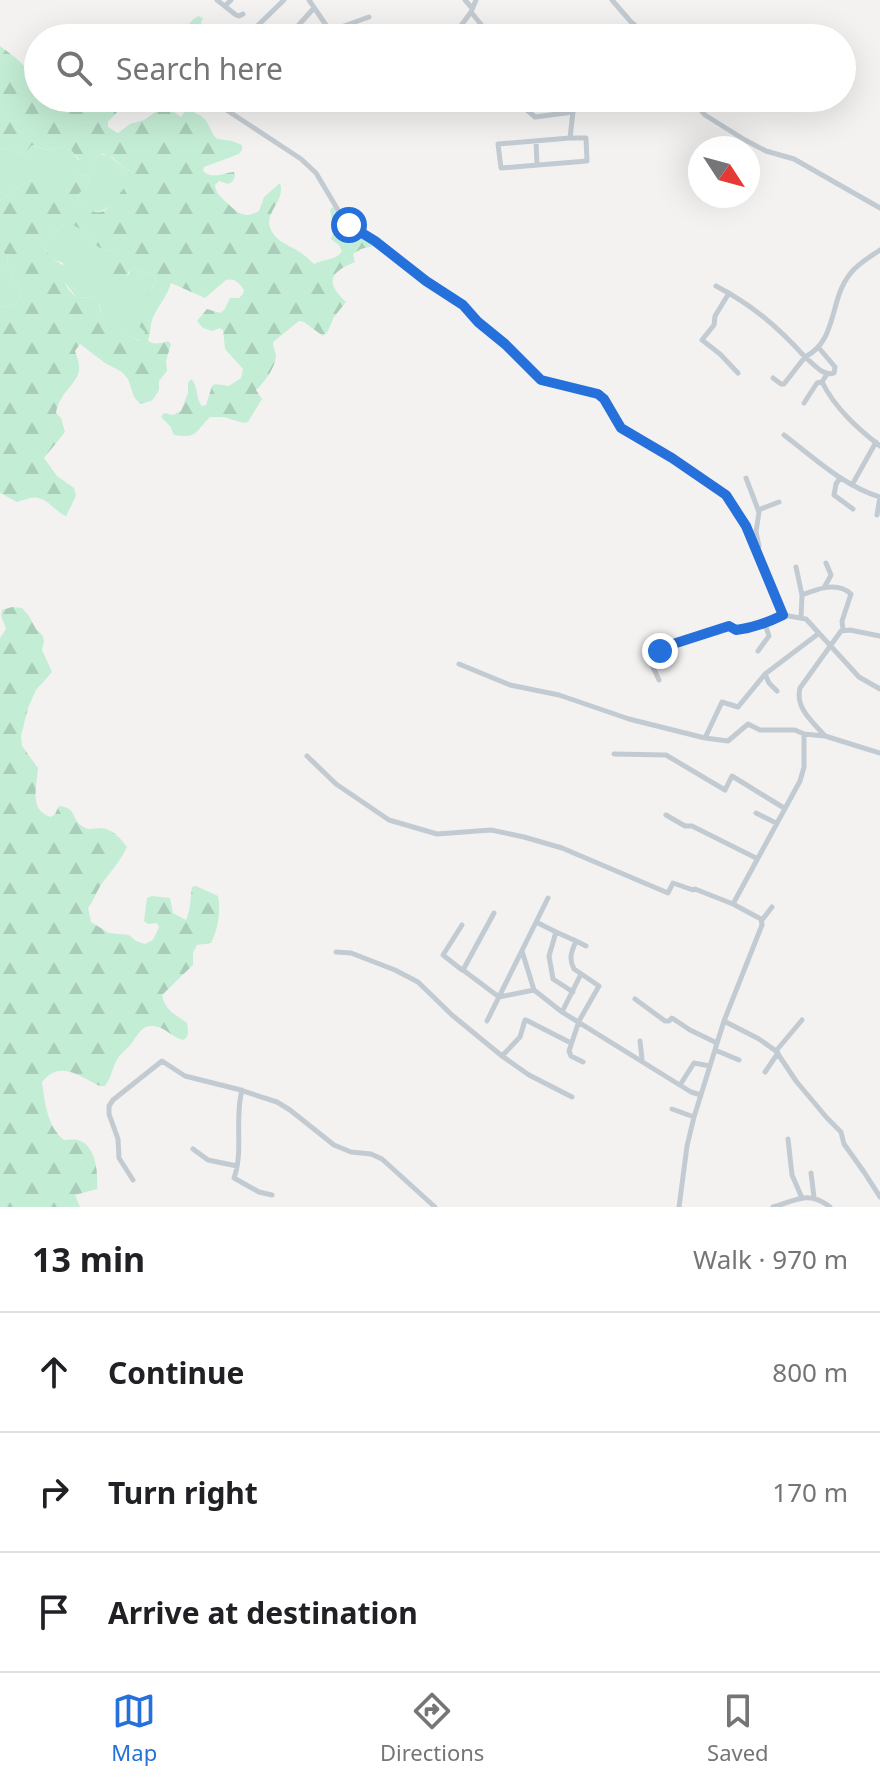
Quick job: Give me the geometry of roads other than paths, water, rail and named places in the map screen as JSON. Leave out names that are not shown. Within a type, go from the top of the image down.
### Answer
[{"type":"street","points":[[217,0],[239,16],[243,14]]},
{"type":"street","points":[[225,6],[231,0]]},
{"type":"street","points":[[259,24],[284,0]]},
{"type":"street","points":[[309,0],[325,24]]},
{"type":"street","points":[[465,0],[482,24]]},
{"type":"street","points":[[462,24],[476,0]]},
{"type":"street","points":[[612,0],[634,24]]},
{"type":"street","points":[[300,24],[314,8]]},
{"type":"street","points":[[350,24],[369,17]]},
{"type":"street","points":[[230,112],[301,159],[316,173],[349,225],[463,305],[541,380],[598,394],[621,428],[721,490],[746,526],[783,615]]},
{"type":"street","points":[[529,112],[535,117],[573,112],[570,138]]},
{"type":"street","points":[[703,112],[745,140],[766,151],[794,159],[880,208]]},
{"type":"street","points":[[570,138],[586,138],[587,161],[501,168],[498,144],[570,138]]},
{"type":"street","points":[[536,141],[537,165]]},
{"type":"street","points":[[773,378],[784,384],[805,357],[819,348],[825,340],[850,274],[880,250]]},
{"type":"street","points":[[716,286],[766,317],[805,357],[827,374],[834,373],[835,367],[819,348]]},
{"type":"street","points":[[729,293],[715,316],[714,325],[702,340],[738,373]]},
{"type":"street","points":[[804,403],[827,374]]},
{"type":"street","points":[[822,382],[834,403],[878,444],[852,485]]},
{"type":"street","points":[[784,435],[840,478],[879,496],[877,515]]},
{"type":"street","points":[[746,478],[758,510],[757,550]]},
{"type":"street","points":[[840,478],[834,495],[853,509]]},
{"type":"street","points":[[758,510],[779,502]]},
{"type":"street","points":[[825,587],[831,575],[826,563]]},
{"type":"street","points":[[796,567],[802,595],[801,618]]},
{"type":"street","points":[[802,595],[825,587],[850,593],[842,621],[843,630]]},
{"type":"street","points":[[659,680],[649,662],[664,649],[729,626],[736,630],[765,624],[783,615],[806,619],[859,677],[880,689]]},
{"type":"street","points":[[758,651],[769,636],[765,624]]},
{"type":"street","points":[[825,736],[800,705],[800,688],[838,633],[850,630],[880,636]]},
{"type":"street","points":[[705,738],[722,702],[738,707],[765,674],[818,634]]},
{"type":"street","points":[[459,664],[510,685],[559,695],[625,718],[705,738],[728,741],[747,724],[760,730],[788,729],[825,736],[880,753]]},
{"type":"street","points":[[765,674],[777,691]]},
{"type":"street","points":[[733,904],[800,781],[804,734]]},
{"type":"street","points":[[614,754],[666,755],[725,790],[732,776],[784,808]]},
{"type":"street","points":[[307,756],[336,784],[394,822],[437,834],[495,830],[562,848],[668,893],[673,883],[695,889],[762,920]]},
{"type":"street","points":[[756,813],[776,823]]},
{"type":"street","points":[[666,815],[756,858]]},
{"type":"street","points":[[487,1021],[548,898]]},
{"type":"street","points":[[679,1207],[694,1117],[724,1021],[762,920],[772,907]]},
{"type":"street","points":[[463,970],[494,913]]},
{"type":"street","points":[[536,922],[586,946]]},
{"type":"street","points":[[462,925],[443,955],[499,997],[534,990]]},
{"type":"street","points":[[556,932],[549,956],[553,979],[573,992]]},
{"type":"street","points":[[576,941],[570,959],[574,969],[599,987],[579,1021],[569,1051],[571,1056],[583,1062]]},
{"type":"street","points":[[522,951],[534,990],[562,1012],[691,1092],[702,1095]]},
{"type":"street","points":[[336,952],[351,953],[418,982],[502,1056],[529,1075],[572,1097]]},
{"type":"street","points":[[562,1012],[581,974]]},
{"type":"street","points":[[635,999],[665,1021],[672,1018],[739,1060]]},
{"type":"street","points":[[502,1056],[520,1037],[525,1020],[571,1043]]},
{"type":"street","points":[[765,1072],[802,1020]]},
{"type":"street","points":[[724,1021],[777,1052],[796,1081],[841,1132],[844,1144],[880,1197]]},
{"type":"street","points":[[640,1041],[642,1060]]},
{"type":"street","points":[[133,1180],[119,1158],[118,1139],[109,1106],[162,1061],[185,1076],[277,1102],[334,1145],[382,1159],[435,1207]]},
{"type":"street","points":[[680,1085],[694,1063],[710,1066]]},
{"type":"street","points":[[242,1090],[239,1103],[240,1146],[235,1178],[259,1192],[272,1195]]},
{"type":"street","points":[[672,1109],[694,1117]]},
{"type":"street","points":[[788,1139],[792,1175],[803,1207]]},
{"type":"street","points":[[193,1149],[208,1160],[237,1166]]},
{"type":"street","points":[[811,1173],[814,1197]]},
{"type":"street","points":[[773,1207],[783,1206],[800,1197],[814,1197],[830,1207]]}]
